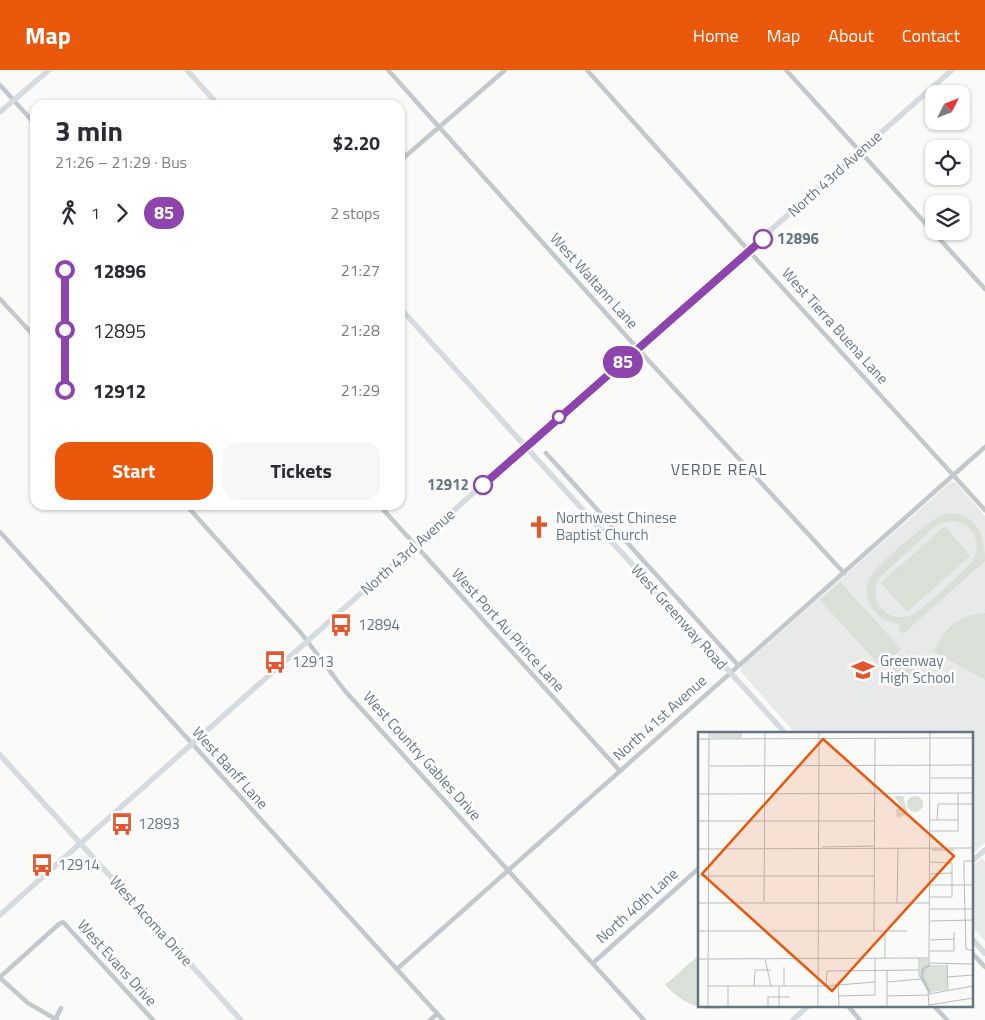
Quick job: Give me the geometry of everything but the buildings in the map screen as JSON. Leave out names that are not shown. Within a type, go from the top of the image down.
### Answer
[{"type":"main road","points":[[0,112],[48,70]]},
{"type":"main road","points":[[187,70],[214,100]]},
{"type":"main road","name":"North 43rd Avenue","points":[[0,916],[525,447],[952,70]]},
{"type":"main road","name":"West Greenway Road","points":[[405,314],[784,732]]},
{"type":"main road","name":"West Acoma Drive","points":[[0,756],[241,1020]]},
{"type":"main road","points":[[972,861],[985,850]]},
{"type":"main road","points":[[972,939],[985,953]]},
{"type":"main road","points":[[793,1020],[806,1008]]},
{"type":"street","name":"West Waltann Lane","points":[[388,70],[638,349],[844,573]]},
{"type":"street","points":[[405,157],[505,70]]},
{"type":"street","name":"West Tierra Buena Lane","points":[[587,70],[985,510]]},
{"type":"street","points":[[786,70],[985,290]]},
{"type":"street","points":[[0,85],[30,118]]},
{"type":"street","points":[[0,299],[30,332]]},
{"type":"street","name":"North 41st Avenue","points":[[397,970],[985,447]]},
{"type":"street","name":"West Greenway Road","points":[[546,454],[738,665]]},
{"type":"street","points":[[552,477],[561,469]]},
{"type":"street","name":"West Country Gables Drive","points":[[190,510],[307,641],[345,691],[644,1020]]},
{"type":"street","name":"West Port Au Prince Lane","points":[[383,510],[620,771]]},
{"type":"street","name":"West Banff Lane","points":[[0,532],[443,1020]]},
{"type":"street","name":"North 40th Lane","points":[[593,963],[698,869]]},
{"type":"street","name":"West Evans Drive","points":[[0,977],[58,924],[63,922],[153,1020]]},
{"type":"street","points":[[972,953],[984,963]]},
{"type":"street","points":[[0,977],[28,1003],[56,1020],[62,1008]]},
{"type":"street","points":[[850,1008],[860,1020]]},
{"type":"street","points":[[936,1008],[947,1020]]},
{"type":"street","points":[[430,1020],[437,1014]]},
{"type":"shaded area","name":"Greenway High School","points":[[951,482],[956,483],[985,516],[985,843],[972,854],[972,732],[794,732],[740,671],[741,667]]},
{"type":"shaded area","points":[[944,514],[955,514],[964,516],[971,521],[981,535],[985,561],[903,634],[898,628],[901,625],[884,619],[872,607],[868,600],[868,583],[877,568],[895,551]],"holes":[[[953,521],[971,530],[974,535],[977,548],[973,561],[943,590],[911,615],[902,617],[890,615],[886,612],[878,603],[875,595],[876,584],[880,577],[937,525]]]},
{"type":"shaded area","points":[[945,526],[970,556],[907,612],[881,583]]},
{"type":"shaded area","points":[[840,582],[901,649],[881,667],[820,600]]},
{"type":"shaded area","points":[[985,613],[985,680],[933,651],[947,630],[957,621]]},
{"type":"shaded area","points":[[901,655],[917,664],[908,680],[891,671]]},
{"type":"shaded area","points":[[982,858],[985,862],[985,941],[972,927],[972,866]]},
{"type":"shaded area","points":[[698,956],[698,1007],[686,1002],[665,985]]},
{"type":"bus line","name":"85","points":[[483,485],[763,239]]},
{"type":"place","name":"12896","points":[[763,239]]},
{"type":"place","name":"12912","points":[[483,485]]},
{"type":"place","name":"Northwest Chinese Baptist Church","points":[[539,527]]},
{"type":"place","name":"12894","points":[[341,625]]},
{"type":"place","name":"12913","points":[[275,662]]},
{"type":"place","name":"Greenway High School","points":[[863,670]]},
{"type":"place","name":"12893","points":[[122,824]]},
{"type":"place","name":"12914","points":[[42,865]]},
{"type":"district","name":"VERDE REAL","points":[[719,469]]}]
